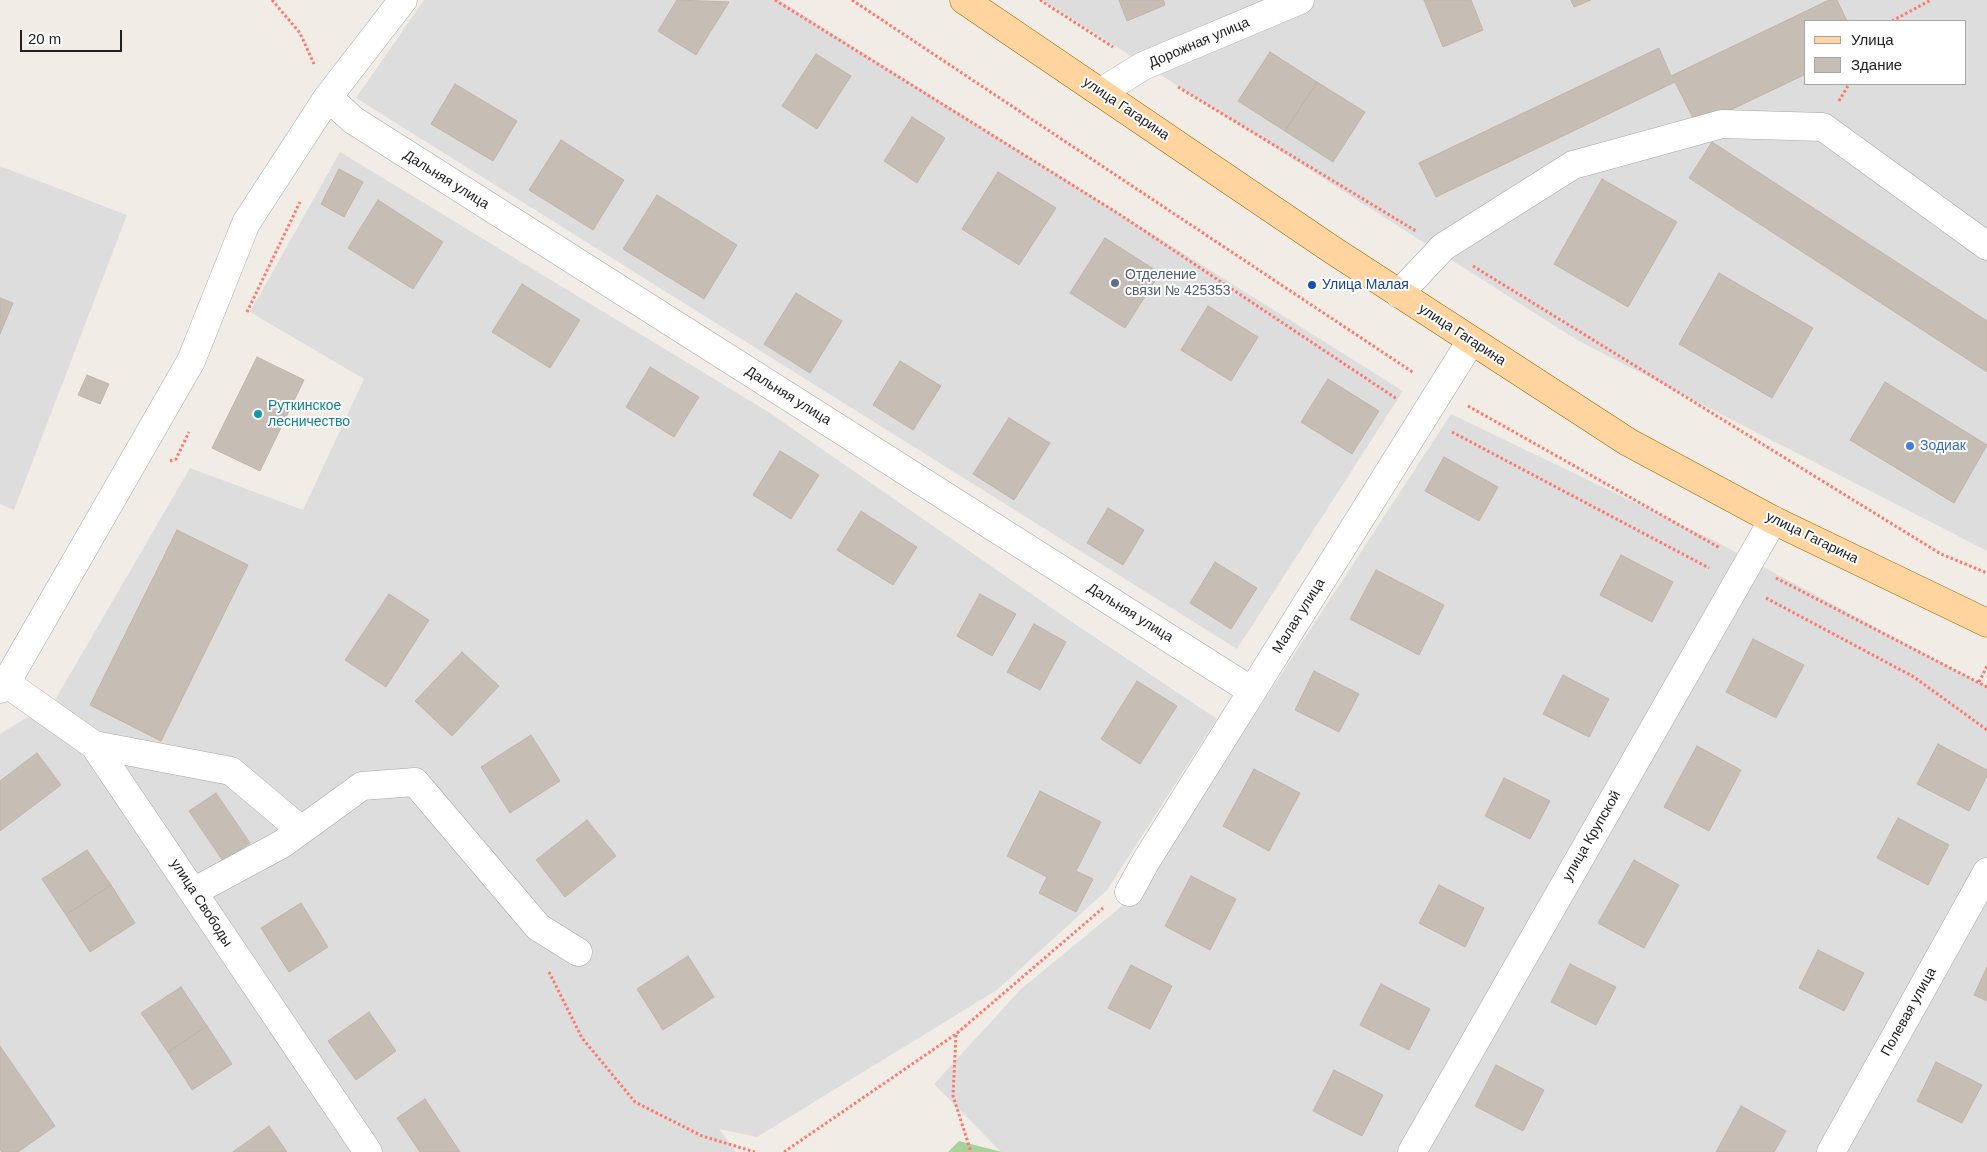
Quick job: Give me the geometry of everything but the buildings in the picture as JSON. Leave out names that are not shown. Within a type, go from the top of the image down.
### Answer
[{"type":"main road","name":"улица Гагарина","points":[[964,0],[1399,294],[1628,442],[1773,520],[1987,623]]},
{"type":"street","points":[[3,686],[191,360],[246,223],[328,97],[403,0]]},
{"type":"street","name":"Дорожная улица","points":[[1100,92],[1144,66],[1300,0]]},
{"type":"street","name":"Дальняя улица","points":[[328,97],[353,120],[1252,690]]},
{"type":"street","points":[[1399,294],[1443,247],[1573,165],[1722,124],[1823,127],[1987,246]]},
{"type":"street","name":"Малая улица","points":[[1119,897],[1146,861],[1471,341]]},
{"type":"street","name":"улица Крупской","points":[[1412,1152],[1773,520]]},
{"type":"street","name":"улица Свободы","points":[[3,686],[94,745],[153,829],[193,892],[368,1152]]},
{"type":"street","points":[[94,745],[231,771],[300,830]]},
{"type":"street","points":[[193,892],[282,844],[362,786],[415,782],[538,927],[578,952]]},
{"type":"street","name":"Полевая улица","points":[[1831,1152],[1987,872]]},
{"type":"path","points":[[272,0],[300,33],[328,97]]},
{"type":"path","points":[[775,0],[1120,214],[1423,417],[1742,573],[1987,687]]},
{"type":"path","points":[[852,0],[1440,390],[1914,677],[1987,730]]},
{"type":"path","points":[[1894,20],[1931,0]]},
{"type":"path","points":[[1839,491],[1941,554],[1987,573]]},
{"type":"path","points":[[1979,682],[1987,666]]},
{"type":"path","points":[[784,1152],[956,1034],[1119,897]]},
{"type":"path","points":[[538,927],[545,963],[582,1038],[636,1102],[702,1136],[755,1152]]},
{"type":"path","points":[[956,1034],[953,1096],[971,1152]]},
{"type":"shaded area","points":[[424,0],[779,0],[1403,391],[1237,649],[356,98]]},
{"type":"shaded area","points":[[1043,0],[1987,0],[1987,551],[1577,340]]},
{"type":"shaded area","points":[[340,152],[767,411],[1069,620],[1217,719],[1107,890],[997,990],[757,1137],[719,1129],[736,1152],[0,1152],[0,734],[55,700],[190,468],[303,510],[364,379],[250,312]]},
{"type":"shaded area","points":[[0,166],[127,215],[14,510],[0,504]]},
{"type":"shaded area","points":[[1451,414],[1715,541],[1987,687],[1987,1152],[1001,1152],[934,1084],[1021,989],[1139,892]]},
{"type":"green space","points":[[959,1141],[1002,1152],[948,1152]]},
{"type":"place","name":"Отделение связи № 425353","points":[[1115,283]]},
{"type":"place","name":"Улица Малая","points":[[1312,285]]},
{"type":"place","name":"Руткинское лесничество","points":[[258,414]]},
{"type":"place","name":"Зодиак","points":[[1910,446]]}]
